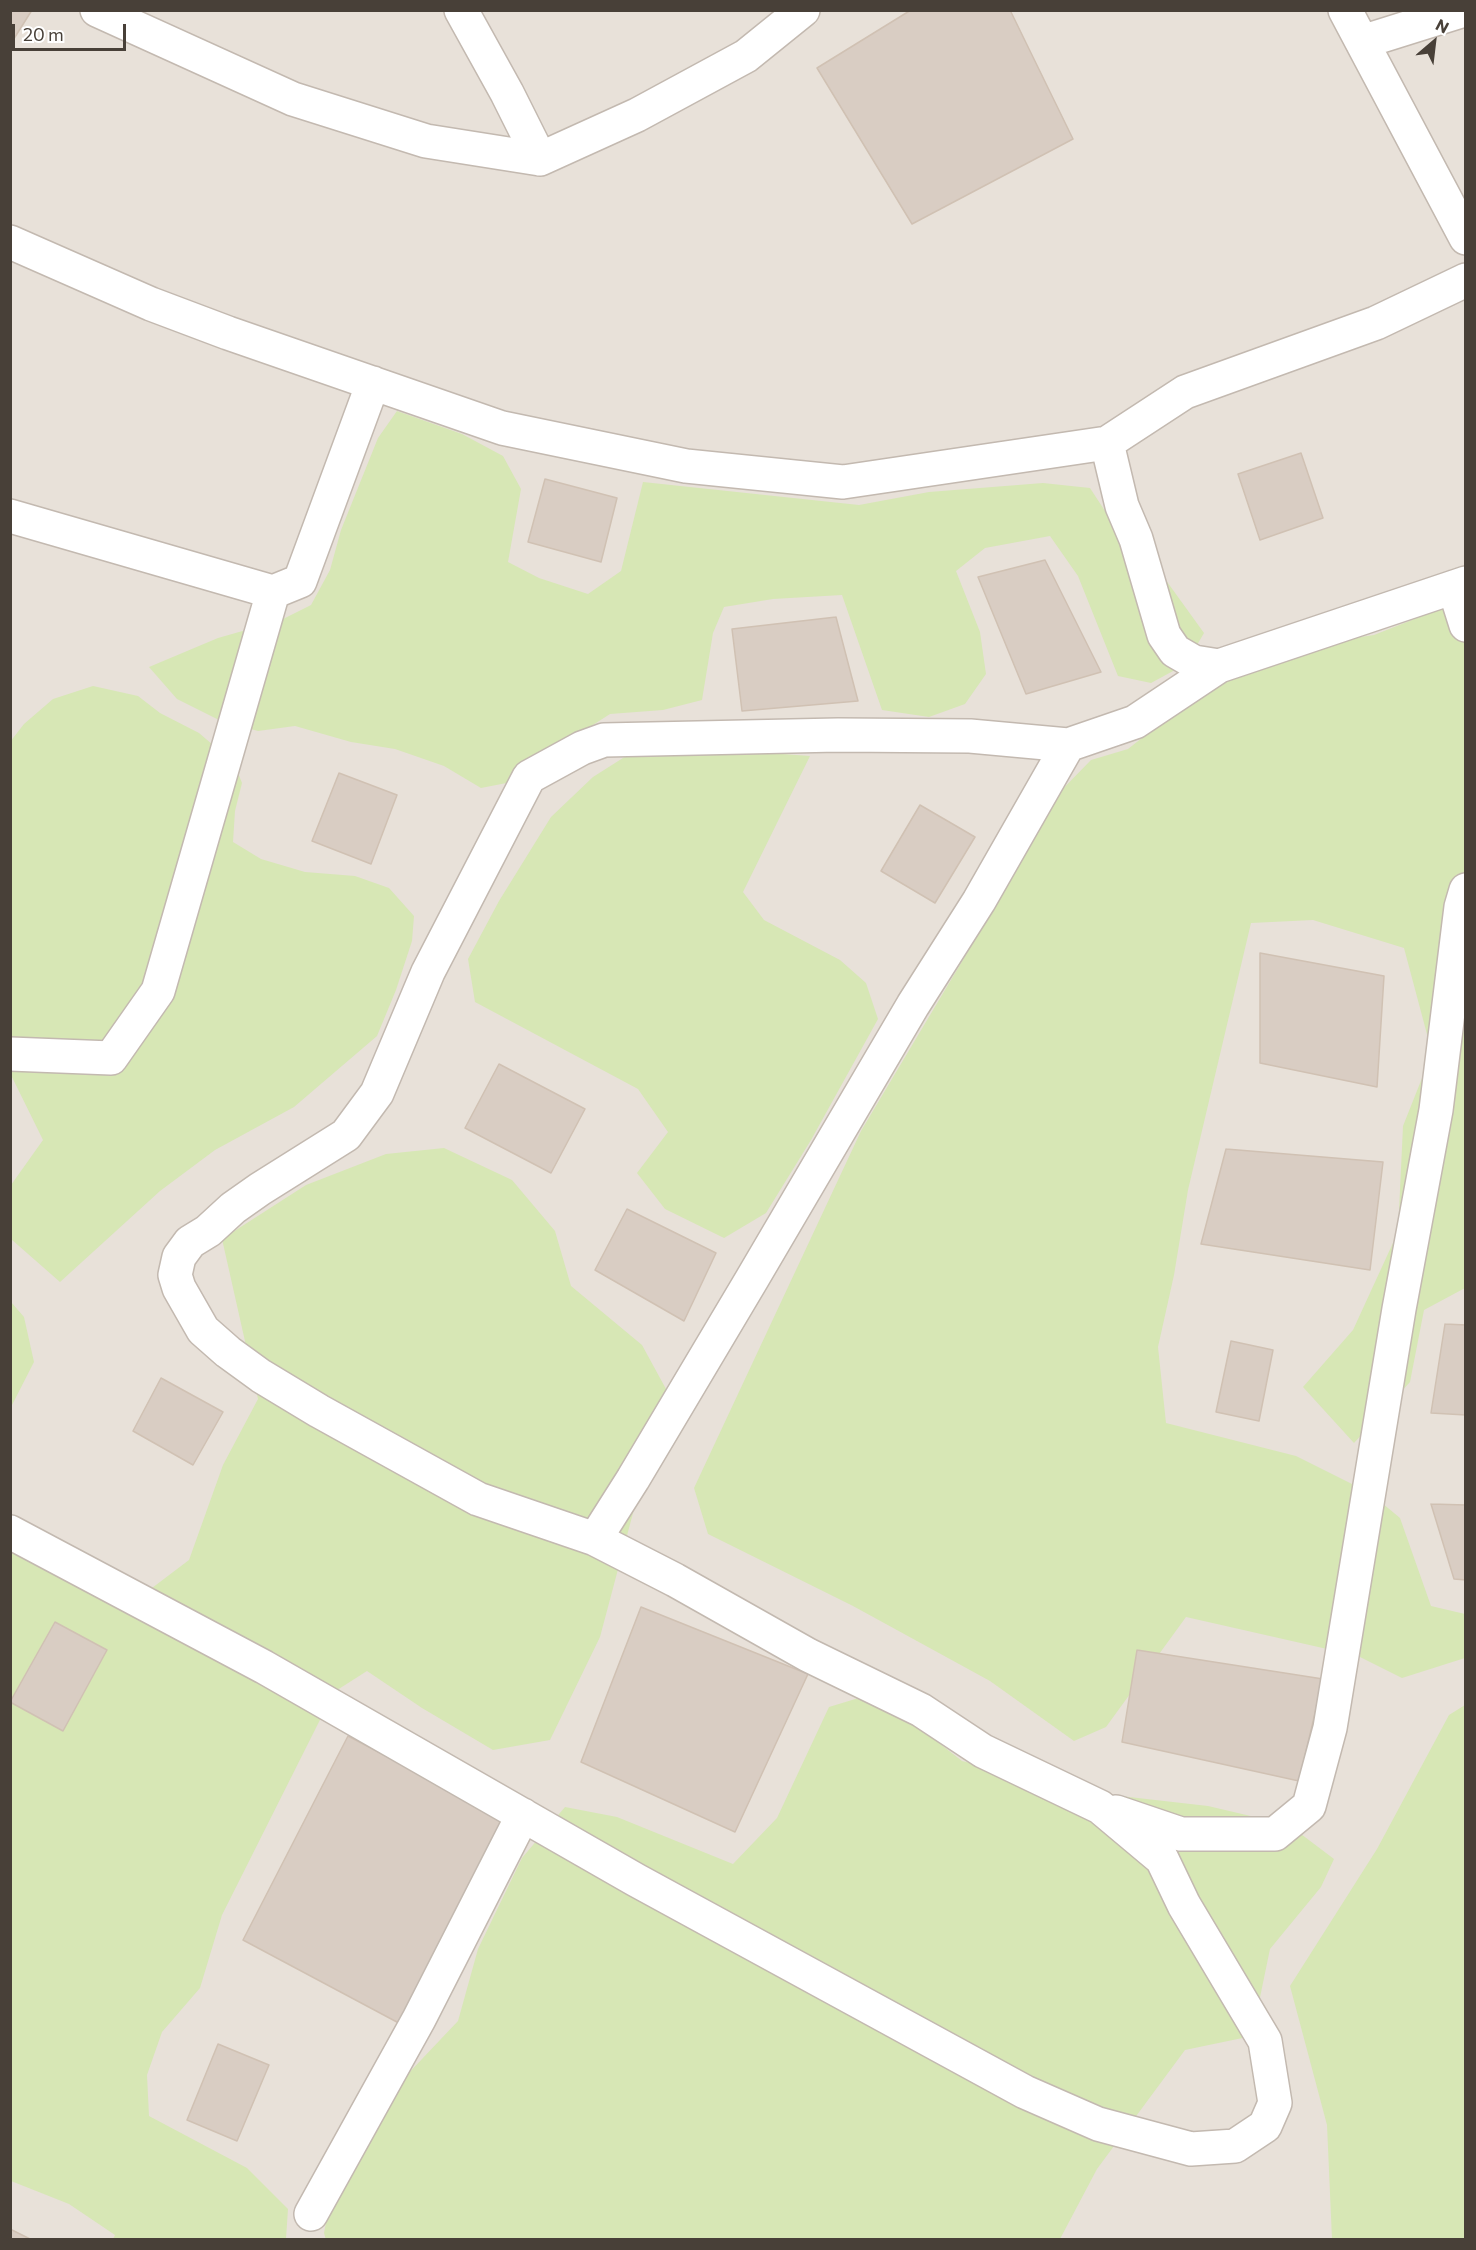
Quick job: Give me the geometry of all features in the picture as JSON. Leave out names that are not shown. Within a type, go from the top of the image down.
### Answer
[{"type":"street","points":[[97,10],[293,99],[426,141],[540,159],[637,116],[746,56],[803,10]]},
{"type":"street","points":[[461,10],[540,159]]},
{"type":"street","points":[[1345,10],[1466,238]]},
{"type":"street","points":[[1362,42],[1464,10]]},
{"type":"street","points":[[10,242],[151,304],[502,428],[686,466],[843,482],[1107,443],[1185,392],[1376,323],[1466,280]]},
{"type":"street","points":[[10,516],[273,592],[300,581],[373,383]]},
{"type":"street","points":[[1107,443],[1122,506],[1136,539],[1164,635],[1175,651],[1194,662],[1219,666]]},
{"type":"street","points":[[1466,625],[1460,585],[1219,666],[1135,722],[1068,745],[969,736],[791,735],[604,740],[582,748],[529,777],[428,972],[377,1093],[346,1135],[232,1208],[208,1231],[190,1242],[179,1257],[175,1275],[179,1288],[203,1330],[228,1352],[261,1376],[478,1499],[595,1539],[675,1580],[808,1655],[921,1710],[983,1751],[1100,1807],[1181,1834],[1275,1834],[1309,1806],[1330,1728],[1399,1309],[1436,1110],[1461,907],[1466,890]]},
{"type":"street","points":[[10,1054],[111,1058],[158,991],[273,592]]},
{"type":"street","points":[[595,1539],[913,1005],[979,901],[1068,745]]},
{"type":"street","points":[[10,1533],[264,1667],[647,1886],[1025,2092],[1098,2124],[1191,2149],[1235,2146],[1265,2126],[1275,2103],[1265,2041],[1184,1905],[1162,1859],[1100,1807]]},
{"type":"street","points":[[311,2214],[419,2019],[523,1815]]},
{"type":"shaded area","points":[[11,11],[1465,11],[1465,2239],[11,2239]]},
{"type":"green space","points":[[397,411],[462,434],[503,456],[521,489],[508,562],[539,578],[588,594],[621,571],[643,482],[859,505],[929,492],[1043,483],[1090,488],[1122,537],[1160,572],[1204,633],[1186,664],[1151,683],[1118,676],[1078,576],[1050,536],[985,548],[956,571],[980,632],[986,674],[965,704],[929,717],[882,710],[842,595],[773,599],[724,607],[713,633],[702,700],[663,710],[610,714],[568,741],[537,777],[481,788],[444,766],[395,749],[351,742],[295,726],[258,731],[219,720],[177,699],[149,667],[218,638],[281,620],[311,605],[330,570],[341,530],[378,438]]},
{"type":"green space","points":[[1465,599],[1465,1288],[1424,1310],[1410,1382],[1354,1443],[1303,1387],[1353,1330],[1398,1232],[1403,1126],[1432,1053],[1404,948],[1313,920],[1251,923],[1188,1190],[1174,1275],[1158,1347],[1166,1423],[1296,1456],[1370,1493],[1400,1518],[1431,1606],[1465,1614],[1465,1658],[1402,1678],[1358,1656],[1186,1617],[1106,1727],[1074,1741],[990,1681],[853,1606],[708,1534],[694,1488],[861,1131],[1023,859],[1051,801],[1091,760],[1128,749],[1180,708],[1219,673],[1307,645],[1374,635]]},
{"type":"green space","points":[[93,686],[138,696],[160,713],[199,733],[234,763],[242,783],[235,811],[233,842],[261,859],[305,872],[355,876],[389,888],[414,916],[412,941],[396,990],[377,1036],[294,1107],[215,1150],[160,1191],[60,1282],[11,1239],[11,1185],[43,1140],[11,1075],[10,742],[24,724],[53,699]]},
{"type":"green space","points":[[634,751],[741,751],[810,756],[743,892],[764,920],[840,960],[866,983],[878,1019],[811,1140],[766,1213],[724,1238],[665,1209],[637,1173],[668,1132],[638,1089],[475,1002],[468,959],[499,901],[551,817],[593,777]]},
{"type":"green space","points":[[444,1148],[512,1180],[555,1231],[571,1286],[642,1345],[666,1389],[600,1637],[550,1740],[493,1750],[422,1708],[367,1671],[334,1692],[222,1915],[200,1988],[162,2032],[147,2075],[149,2116],[247,2168],[288,2209],[286,2239],[113,2239],[115,2235],[69,2204],[11,2181],[10,1524],[152,1588],[189,1560],[223,1465],[258,1399],[222,1239],[306,1185],[386,1154]]},
{"type":"green space","points":[[11,1302],[24,1317],[34,1362],[11,1407]]},
{"type":"green space","points":[[875,1693],[962,1761],[1094,1793],[1208,1806],[1289,1825],[1334,1859],[1321,1887],[1270,1949],[1252,2036],[1185,2050],[1097,2169],[1060,2239],[326,2240],[324,2233],[333,2185],[404,2078],[458,2021],[478,1949],[522,1858],[565,1807],[617,1817],[733,1864],[777,1818],[829,1707]]},
{"type":"green space","points":[[1465,1705],[1465,2239],[1332,2239],[1327,2125],[1290,1986],[1377,1849],[1449,1715]]},
{"type":"building","points":[[10,10],[32,10],[10,45]]},
{"type":"building","points":[[911,10],[1010,10],[1073,139],[912,224],[817,68]]},
{"type":"building","points":[[1301,453],[1323,518],[1260,540],[1238,474]]},
{"type":"building","points":[[545,479],[617,498],[601,562],[528,542]]},
{"type":"building","points":[[1045,560],[1101,672],[1026,694],[978,577]]},
{"type":"building","points":[[836,617],[858,701],[742,711],[732,629]]},
{"type":"building","points":[[339,773],[397,795],[371,864],[312,841]]},
{"type":"building","points":[[920,805],[975,837],[935,903],[881,871]]},
{"type":"building","points":[[1260,953],[1384,976],[1377,1087],[1260,1063]]},
{"type":"building","points":[[499,1064],[585,1109],[551,1173],[465,1128]]},
{"type":"building","points":[[1226,1149],[1383,1162],[1370,1270],[1201,1244]]},
{"type":"building","points":[[627,1209],[716,1253],[684,1321],[595,1270]]},
{"type":"building","points":[[1445,1324],[1466,1325],[1466,1415],[1431,1413]]},
{"type":"building","points":[[1231,1341],[1273,1350],[1259,1421],[1216,1412]]},
{"type":"building","points":[[161,1378],[223,1412],[193,1465],[133,1431]]},
{"type":"building","points":[[1431,1504],[1466,1505],[1466,1580],[1454,1579]]},
{"type":"building","points":[[641,1607],[808,1674],[735,1832],[581,1762]]},
{"type":"building","points":[[55,1622],[107,1650],[63,1731],[10,1702]]},
{"type":"building","points":[[1137,1650],[1323,1679],[1299,1781],[1122,1742]]},
{"type":"building","points":[[348,1736],[509,1821],[410,2029],[243,1940]]},
{"type":"building","points":[[218,2044],[269,2065],[237,2141],[187,2120]]},
{"type":"building","points":[[10,2229],[32,2240],[10,2240]]}]
